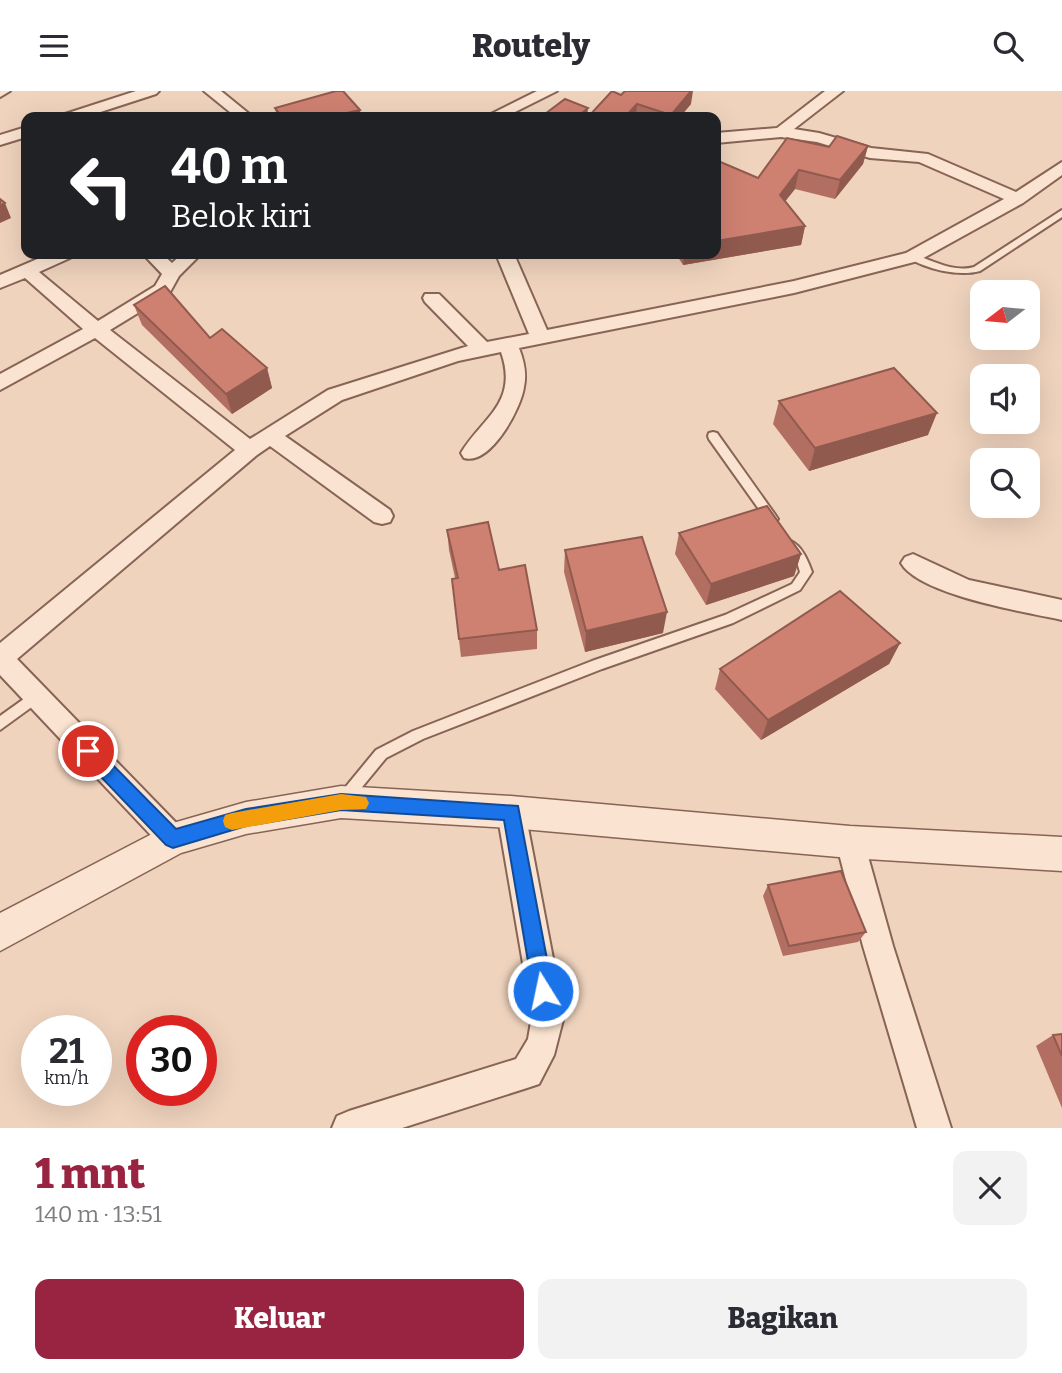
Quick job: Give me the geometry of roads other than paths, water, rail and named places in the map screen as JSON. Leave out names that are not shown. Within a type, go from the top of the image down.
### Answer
[{"type":"street","points":[[86,112],[151,91]]},
{"type":"street","points":[[212,91],[239,112]]},
{"type":"street","points":[[504,112],[549,91]]},
{"type":"street","points":[[781,132],[835,91]]},
{"type":"street","points":[[721,138],[781,132],[819,138],[870,153],[922,157],[1017,199]]},
{"type":"street","points":[[0,140],[21,134]]},
{"type":"street","points":[[173,839],[0,658],[249,450],[306,411],[335,395],[443,359],[794,286],[912,257],[1017,199],[1062,167]]},
{"type":"street","points":[[0,282],[52,259]]},
{"type":"street","points":[[157,259],[172,273]]},
{"type":"street","points":[[0,383],[98,330],[162,289],[172,273],[187,259]]},
{"type":"street","points":[[507,259],[541,338]]},
{"type":"street","points":[[27,270],[249,450]]},
{"type":"street","points":[[432,298],[483,349]]},
{"type":"street","points":[[472,453],[493,433],[510,407],[516,360],[508,344]]},
{"type":"street","points":[[270,436],[382,516]]},
{"type":"street","points":[[913,563],[928,574],[980,591],[1062,610]]},
{"type":"street","points":[[0,933],[173,839],[246,817],[341,802],[512,812],[850,842],[1062,854]]},
{"type":"street","points":[[349,1128],[527,1072],[543,1044],[548,1016],[512,812]]},
{"type":"street","points":[[850,842],[878,946],[934,1128]]},
{"type":"lane","points":[[912,257],[965,272],[977,269],[1062,213]]},
{"type":"lane","points":[[713,436],[778,527]]},
{"type":"lane","points":[[341,802],[381,754],[418,735],[597,665],[729,619],[796,587],[806,572],[802,561],[786,538]]},
{"type":"lane","points":[[0,724],[35,697]]}]
